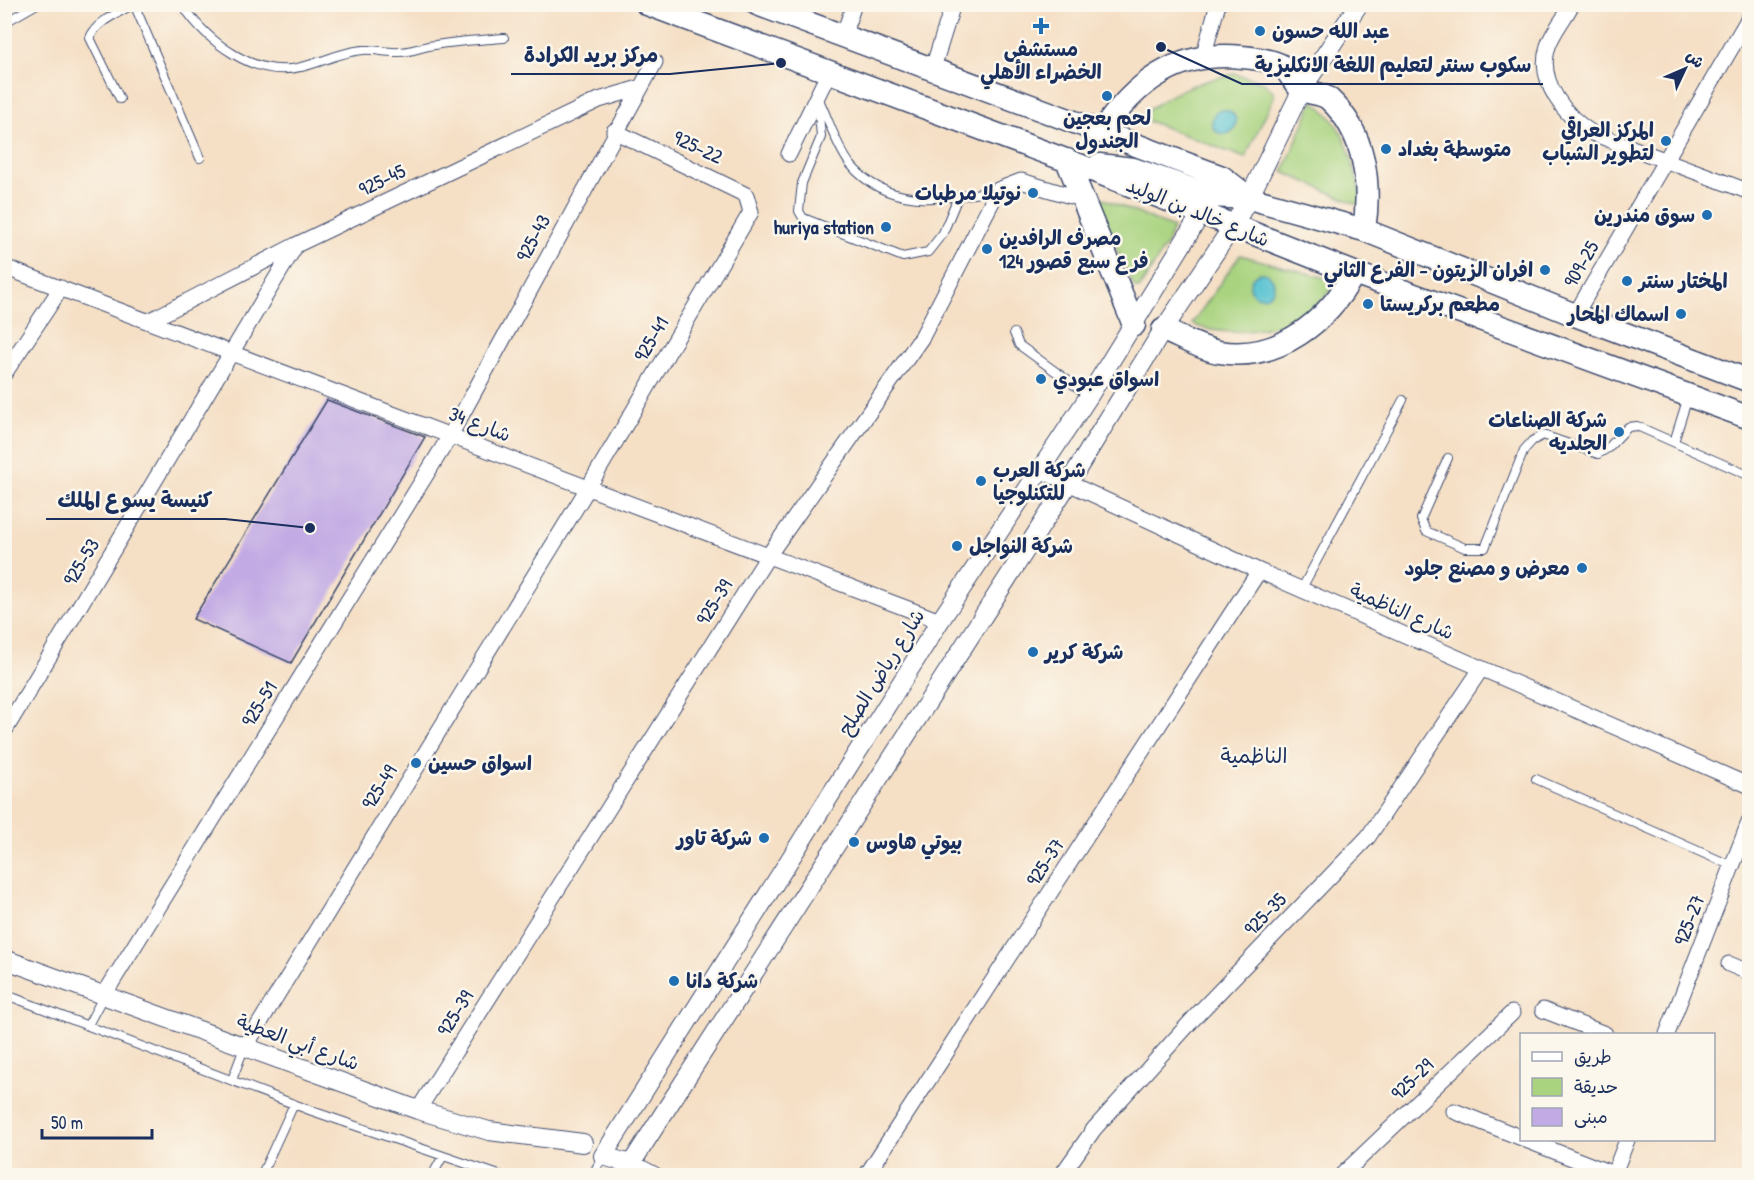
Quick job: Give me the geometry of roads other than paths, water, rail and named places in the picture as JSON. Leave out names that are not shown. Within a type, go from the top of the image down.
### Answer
[{"type":"main road","name":"شارع خالد بن الوليد","points":[[647,4],[1073,162],[1202,214],[1241,211],[1354,273],[1749,418]]},
{"type":"main road","name":"شارع خالد بن الوليد","points":[[757,4],[932,71],[1102,132],[1191,176]]},
{"type":"main road","points":[[1102,132],[1120,105],[1144,83],[1172,67],[1203,57],[1247,57],[1282,66],[1302,89],[1328,97],[1346,120],[1359,145],[1366,173],[1368,202],[1364,230]]},
{"type":"main road","points":[[1134,326],[1081,199],[1073,162],[1191,176],[1222,199],[1235,196],[1241,211],[1281,216],[1340,231],[1364,230],[1575,315],[1749,381]]},
{"type":"main road","points":[[1163,330],[1218,352],[1265,349],[1286,341],[1315,324],[1340,297],[1354,273]]},
{"type":"street","points":[[843,37],[855,4]]},
{"type":"street","points":[[932,71],[953,4]]},
{"type":"street","points":[[1203,57],[1218,4]]},
{"type":"street","points":[[631,1164],[1241,211],[1302,89],[1359,4]]},
{"type":"street","points":[[1572,4],[1546,50],[1547,75],[1558,101],[1579,125],[1592,133],[1749,192]]},
{"type":"street","name":"909-25","points":[[1575,315],[1748,20]]},
{"type":"street","name":"925-43","points":[[450,436],[615,131],[655,62]]},
{"type":"street","points":[[789,154],[829,72]]},
{"type":"street","name":"925-45","points":[[148,321],[296,245],[599,100],[639,88]]},
{"type":"street","name":"925-22","points":[[615,131],[746,195],[751,212]]},
{"type":"street","points":[[998,190],[1022,181],[1081,199]]},
{"type":"street","name":"925-39","points":[[418,1110],[768,556],[922,337],[998,190]]},
{"type":"street","name":"925-41","points":[[588,488],[751,212]]},
{"type":"street","name":"شارع رياض الصلح","points":[[603,1156],[940,621],[1134,326],[1202,214]]},
{"type":"street","name":"925-53","points":[[4,732],[296,245]]},
{"type":"street","name":"شارع 34","points":[[4,267],[940,621]]},
{"type":"street","points":[[4,375],[61,288]]},
{"type":"street","name":"925-51","points":[[104,995],[450,436]]},
{"type":"street","name":"شارع الناظمية","points":[[1040,470],[1301,590],[1749,786]]},
{"type":"street","name":"925-49","points":[[245,1047],[588,488]]},
{"type":"street","name":"925-37","points":[[866,1176],[1259,571]]},
{"type":"street","name":"925-35","points":[[1061,1176],[1094,1129],[1196,1016],[1368,837],[1480,669]]},
{"type":"street","name":"925-27","points":[[1668,1033],[1749,820]]},
{"type":"street","name":"شارع أبي العطية","points":[[4,959],[418,1110],[489,1131],[583,1143]]},
{"type":"street","points":[[725,962],[736,974],[743,977],[750,975]]},
{"type":"street","points":[[1730,964],[1749,973]]},
{"type":"street","points":[[1543,1010],[1600,1033]]},
{"type":"street","name":"925-29","points":[[1341,1176],[1512,1013]]},
{"type":"street","points":[[1454,1111],[1520,1138]]},
{"type":"street","points":[[1528,1141],[1613,1175],[1627,1141]]},
{"type":"street","points":[[603,1156],[631,1164],[654,1176]]},
{"type":"lane","points":[[4,23],[38,4]]},
{"type":"lane","points":[[120,99],[90,38],[93,29],[134,4],[200,158]]},
{"type":"lane","points":[[182,4],[193,21],[216,43],[259,66],[280,70],[301,67],[335,54],[365,50],[399,52],[434,45],[504,38]]},
{"type":"lane","points":[[818,98],[849,163],[868,182],[889,194],[919,200],[958,197],[998,190]]},
{"type":"lane","points":[[818,98],[821,137],[802,183],[799,211],[803,218],[903,257],[928,252],[943,233],[958,197]]},
{"type":"lane","points":[[1014,333],[1020,345],[1089,396]]},
{"type":"lane","points":[[1674,442],[1689,395]]},
{"type":"lane","points":[[1301,590],[1403,400]]},
{"type":"lane","points":[[1448,458],[1421,519],[1422,526],[1426,531],[1465,548],[1485,548],[1524,450],[1532,441],[1544,435],[1598,454],[1608,448],[1628,427],[1638,426],[1749,476]]},
{"type":"lane","points":[[1536,779],[1732,866]]},
{"type":"lane","points":[[4,994],[294,1104],[502,1176]]},
{"type":"lane","points":[[88,1025],[104,995]]},
{"type":"lane","points":[[232,1080],[245,1047]]},
{"type":"lane","points":[[261,1176],[294,1104]]},
{"type":"lane","points":[[432,1176],[443,1156]]},
{"type":"lane","points":[[592,1176],[603,1156]]},
{"type":"water","points":[[1224,110],[1232,114],[1236,122],[1232,130],[1224,134],[1216,130],[1212,122],[1216,114]]},
{"type":"water","points":[[1262,273],[1270,277],[1274,285],[1270,293],[1262,297],[1254,293],[1250,285],[1254,277]]},
{"type":"place","name":"مستشفى الخضراء الأهلي","points":[[1041,26]]},
{"type":"place","name":"عبد الله حسون","points":[[1260,31]]},
{"type":"place","name":"سكوب سنتر لتعليم اللغة الانكليزية","points":[[1161,47]]},
{"type":"place","name":"مركز بريد الكرادة","points":[[781,63]]},
{"type":"place","name":"لحم بعجين الجندول","points":[[1107,96]]},
{"type":"place","name":"المركز العراقي لتطوير الشباب","points":[[1666,141]]},
{"type":"place","name":"متوسطة بغداد","points":[[1386,149]]},
{"type":"place","name":"نوتيلا مرطبات","points":[[1033,193]]},
{"type":"place","name":"سوق مندرين","points":[[1707,215]]},
{"type":"place","name":"huriya station","points":[[886,227]]},
{"type":"place","name":"مصرف الرافدين فرع سبع قصور 124","points":[[987,249]]},
{"type":"place","name":"افران الزيتون - الفرع الثاني","points":[[1545,270]]},
{"type":"place","name":"المختار سنتر","points":[[1627,281]]},
{"type":"place","name":"مطعم بركريستا","points":[[1368,304]]},
{"type":"place","name":"اسماك المحار","points":[[1681,314]]},
{"type":"place","name":"اسواق عبودي","points":[[1041,379]]},
{"type":"place","name":"شركة الصناعات الجلديه","points":[[1619,432]]},
{"type":"place","name":"شركة العرب للتكنلوجيا","points":[[981,481]]},
{"type":"place","name":"كنيسة يسوع الملك","points":[[310,528]]},
{"type":"place","name":"شركة النواجل","points":[[957,546]]},
{"type":"place","name":"معرض و مصنع جلود","points":[[1582,568]]},
{"type":"place","name":"شركة كرير","points":[[1033,652]]},
{"type":"place","name":"اسواق حسين","points":[[416,763]]},
{"type":"place","name":"شركة تاور","points":[[764,838]]},
{"type":"place","name":"بيوتي هاوس","points":[[854,842]]},
{"type":"place","name":"شركة دانا","points":[[674,981]]},
{"type":"district","name":"الناظمية","points":[[1254,756]]}]
